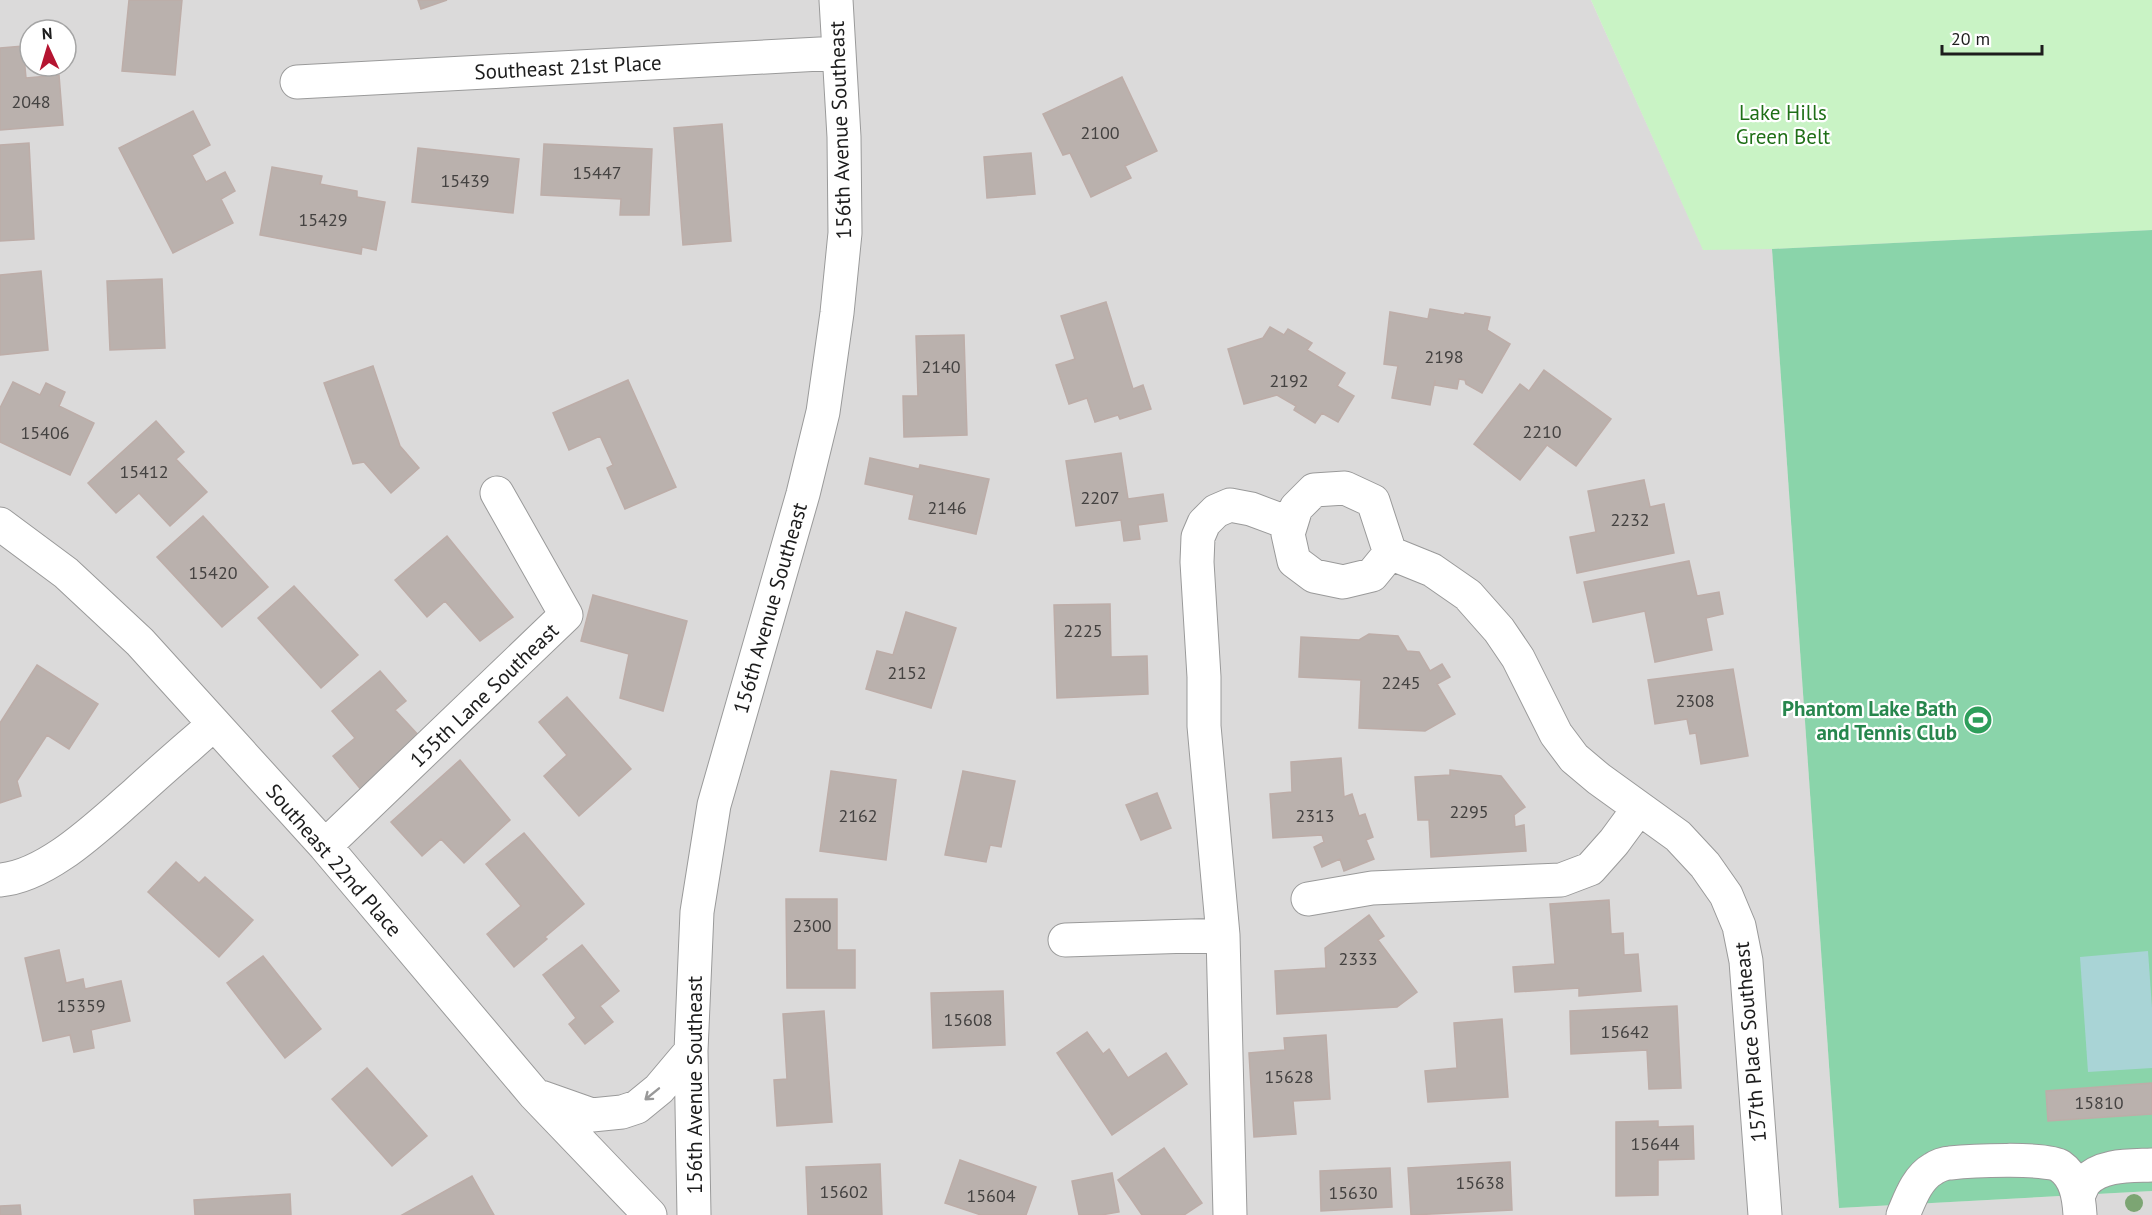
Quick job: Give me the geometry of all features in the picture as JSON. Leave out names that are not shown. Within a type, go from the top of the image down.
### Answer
[{"type":"street","name":"156th Avenue Southeast","points":[[694,1215],[691,1051],[697,912],[714,805],[803,494],[825,401],[837,313],[845,233],[844,136],[836,0]]},
{"type":"street","name":"Southeast 21st Place","points":[[297,82],[839,53]]},
{"type":"street","points":[[1345,488],[1373,501],[1390,553],[1372,575],[1343,582],[1314,576],[1294,561],[1288,534],[1296,508],[1314,490],[1345,488]]},
{"type":"street","name":"155th Lane Southeast","points":[[325,846],[566,615],[497,493]]},
{"type":"street","points":[[1230,1215],[1223,935],[1204,726],[1198,537],[1204,523],[1216,511],[1230,505],[1251,509],[1291,524]]},
{"type":"street","name":"Southeast 22nd Place","points":[[0,524],[66,573],[132,634],[325,846],[536,1095],[650,1215]]},
{"type":"street","name":"157th Place Southeast","points":[[1390,553],[1432,570],[1468,595],[1499,630],[1518,658],[1556,734],[1574,758],[1599,779],[1678,836],[1705,865],[1726,895],[1739,926],[1746,961],[1765,1215]]},
{"type":"street","points":[[0,880],[47,864],[77,844],[213,725]]},
{"type":"street","points":[[1308,899],[1372,888],[1561,880],[1590,869],[1614,842],[1639,808]]},
{"type":"street","points":[[1065,940],[1223,935]]},
{"type":"street","points":[[536,1095],[592,1115],[622,1112],[637,1107],[659,1089],[691,1051]]},
{"type":"street","points":[[1903,1215],[1921,1179],[1932,1170],[1948,1163],[2044,1161],[2060,1166],[2072,1180],[2080,1204]]},
{"type":"street","points":[[2080,1204],[2086,1181],[2101,1171],[2152,1165]]},
{"type":"shaded area","points":[[0,0],[1591,0],[1703,249],[1772,249],[1839,1208],[2152,1191],[2152,1215],[0,1215]]},
{"type":"green space","name":"Lake Hills Green Belt","points":[[1591,0],[2152,0],[2152,230],[1772,249],[1703,250]]},
{"type":"green space","name":"Phantom Lake Bath and Tennis Club","points":[[2152,230],[2152,1191],[1839,1208],[1772,249]]},
{"type":"water","points":[[2148,951],[2152,1008],[2152,1068],[2088,1072],[2080,957]]},
{"type":"building","points":[[129,0],[182,0],[175,75],[122,71]]},
{"type":"building","points":[[418,0],[447,0],[421,9]]},
{"type":"building","points":[[18,46],[18,78],[59,78],[63,125],[0,130],[0,48]]},
{"type":"building","points":[[1122,77],[1157,151],[1125,166],[1131,178],[1091,197],[1070,153],[1063,155],[1043,114]]},
{"type":"building","points":[[193,111],[210,145],[192,155],[206,182],[225,172],[235,191],[221,199],[233,223],[173,253],[119,148]]},
{"type":"building","points":[[722,124],[731,241],[683,245],[674,128]]},
{"type":"building","points":[[29,143],[34,239],[0,241],[0,145]]},
{"type":"building","points":[[544,144],[652,149],[649,215],[620,215],[621,199],[541,195]]},
{"type":"building","points":[[418,148],[519,159],[513,213],[412,202]]},
{"type":"building","points":[[1031,153],[1035,194],[987,198],[984,157]]},
{"type":"building","points":[[272,167],[322,176],[320,184],[357,191],[357,197],[385,202],[376,250],[362,247],[361,254],[260,235]]},
{"type":"building","points":[[41,271],[48,350],[0,355],[0,275]]},
{"type":"building","points":[[162,279],[165,348],[110,350],[107,281]]},
{"type":"building","points":[[1106,302],[1133,389],[1143,385],[1151,409],[1120,419],[1118,415],[1095,422],[1087,398],[1069,404],[1056,365],[1075,359],[1061,316]]},
{"type":"building","points":[[1430,309],[1490,317],[1487,330],[1510,344],[1482,393],[1466,384],[1465,380],[1459,379],[1457,389],[1435,385],[1435,380],[1430,405],[1392,398],[1398,366],[1384,364],[1390,312],[1428,319]]},
{"type":"building","points":[[1270,327],[1284,335],[1288,329],[1312,343],[1307,350],[1345,373],[1337,386],[1354,396],[1338,422],[1322,413],[1315,423],[1294,410],[1296,406],[1277,395],[1244,404],[1228,349],[1263,338]]},
{"type":"building","points":[[964,335],[967,435],[904,437],[903,396],[918,396],[916,336]]},
{"type":"building","points":[[373,366],[400,446],[419,468],[391,493],[364,462],[353,464],[324,383]]},
{"type":"building","points":[[1544,370],[1611,419],[1576,466],[1547,445],[1520,480],[1474,444],[1520,384],[1529,391]]},
{"type":"building","points":[[628,380],[676,487],[625,509],[607,468],[613,465],[600,436],[569,450],[553,413]]},
{"type":"building","points":[[13,382],[40,395],[46,383],[65,392],[59,406],[94,423],[70,475],[0,442],[0,408]]},
{"type":"building","points":[[156,421],[184,452],[176,459],[207,492],[170,526],[139,493],[116,513],[88,483]]},
{"type":"building","points":[[1121,453],[1128,499],[1163,494],[1167,521],[1138,525],[1140,539],[1124,541],[1121,520],[1076,526],[1066,461]]},
{"type":"building","points":[[870,458],[919,469],[920,465],[989,479],[976,534],[909,519],[914,495],[865,484]]},
{"type":"building","points":[[1644,480],[1650,507],[1664,504],[1674,553],[1577,573],[1570,537],[1596,532],[1588,491]]},
{"type":"building","points":[[203,516],[268,587],[222,627],[157,557]]},
{"type":"building","points":[[447,536],[513,617],[480,641],[445,601],[427,617],[395,580]]},
{"type":"building","points":[[1689,561],[1697,596],[1719,592],[1723,614],[1706,618],[1712,650],[1655,662],[1645,611],[1593,622],[1584,582]]},
{"type":"building","points":[[294,586],[358,655],[321,688],[258,618]]},
{"type":"building","points":[[593,595],[687,621],[663,711],[620,698],[629,654],[581,641]]},
{"type":"building","points":[[1110,604],[1111,657],[1147,656],[1148,694],[1057,698],[1054,605]]},
{"type":"building","points":[[906,612],[956,628],[931,708],[866,689],[877,651],[893,655]]},
{"type":"building","points":[[1369,634],[1398,636],[1407,651],[1419,652],[1430,671],[1442,664],[1450,677],[1437,684],[1455,714],[1425,731],[1359,728],[1361,680],[1299,677],[1301,637],[1359,640]]},
{"type":"building","points":[[37,665],[98,704],[69,749],[47,735],[17,781],[21,796],[0,803],[0,723]]},
{"type":"building","points":[[1733,669],[1748,756],[1701,764],[1696,733],[1690,734],[1687,719],[1655,724],[1648,680]]},
{"type":"building","points":[[380,671],[406,701],[395,710],[421,738],[363,792],[333,756],[355,738],[332,711]]},
{"type":"building","points":[[567,697],[631,769],[579,816],[544,776],[567,755],[539,722]]},
{"type":"building","points":[[1341,758],[1344,797],[1352,794],[1359,816],[1365,814],[1373,837],[1366,840],[1374,859],[1344,871],[1340,859],[1322,867],[1314,847],[1324,842],[1322,835],[1273,838],[1270,794],[1292,792],[1291,762]]},
{"type":"building","points":[[460,760],[510,820],[464,863],[441,839],[422,856],[391,822]]},
{"type":"building","points":[[1450,770],[1501,776],[1525,807],[1514,815],[1515,827],[1524,825],[1526,851],[1431,857],[1429,820],[1418,820],[1415,777],[1450,775]]},
{"type":"building","points":[[831,771],[896,780],[886,860],[820,851]]},
{"type":"building","points":[[963,771],[1015,781],[1001,847],[990,845],[986,862],[945,855]]},
{"type":"building","points":[[1157,793],[1171,828],[1141,840],[1126,805]]},
{"type":"building","points":[[524,833],[584,904],[514,967],[487,934],[521,906],[486,864]]},
{"type":"building","points":[[176,862],[199,883],[205,877],[253,920],[219,957],[148,892]]},
{"type":"building","points":[[786,899],[837,899],[837,950],[855,950],[855,988],[787,988]]},
{"type":"building","points":[[1609,900],[1611,934],[1623,933],[1624,955],[1638,954],[1641,991],[1579,996],[1579,988],[1515,992],[1513,967],[1555,964],[1550,904]]},
{"type":"building","points":[[1369,915],[1384,936],[1378,940],[1417,992],[1397,1007],[1277,1014],[1275,971],[1326,968],[1325,948]]},
{"type":"building","points":[[582,945],[619,991],[600,1006],[613,1022],[585,1044],[569,1024],[576,1018],[543,975]]},
{"type":"building","points":[[59,950],[66,983],[83,979],[85,989],[121,981],[130,1021],[91,1030],[94,1048],[74,1052],[70,1035],[43,1041],[25,958]]},
{"type":"building","points":[[263,956],[321,1029],[285,1058],[227,983]]},
{"type":"building","points":[[1003,991],[1005,1045],[933,1048],[931,993]]},
{"type":"building","points":[[1677,1006],[1681,1088],[1649,1089],[1647,1050],[1571,1054],[1570,1011]]},
{"type":"building","points":[[824,1011],[832,1122],[777,1126],[774,1080],[787,1079],[783,1014]]},
{"type":"building","points":[[1502,1019],[1508,1097],[1428,1102],[1425,1071],[1457,1068],[1454,1023]]},
{"type":"building","points":[[1087,1032],[1103,1054],[1109,1049],[1128,1078],[1166,1053],[1187,1084],[1112,1135],[1057,1053]]},
{"type":"building","points":[[1326,1035],[1330,1099],[1293,1101],[1296,1134],[1254,1137],[1249,1053],[1285,1050],[1284,1038]]},
{"type":"building","points":[[367,1068],[427,1136],[392,1166],[332,1099]]},
{"type":"building","points":[[2152,1083],[2152,1114],[2048,1121],[2046,1091]]},
{"type":"building","points":[[1658,1121],[1658,1127],[1693,1126],[1694,1159],[1658,1160],[1658,1195],[1616,1196],[1616,1122]]},
{"type":"building","points":[[1164,1148],[1202,1203],[1184,1215],[1142,1215],[1118,1180]]},
{"type":"building","points":[[960,1160],[1036,1187],[1026,1215],[981,1215],[945,1203]]},
{"type":"building","points":[[1510,1162],[1512,1210],[1411,1215],[1408,1168]]},
{"type":"building","points":[[880,1164],[882,1215],[808,1215],[806,1167]]},
{"type":"building","points":[[1390,1168],[1392,1207],[1321,1211],[1320,1171]]},
{"type":"building","points":[[1112,1173],[1119,1212],[1079,1215],[1072,1181]]},
{"type":"building","points":[[472,1176],[494,1215],[402,1215]]},
{"type":"building","points":[[290,1194],[291,1215],[195,1215],[194,1200]]},
{"type":"building","points":[[20,1205],[21,1215],[0,1215],[0,1206]]},
{"type":"place","name":"Phantom Lake Bath and Tennis Club","points":[[1978,720]]}]
